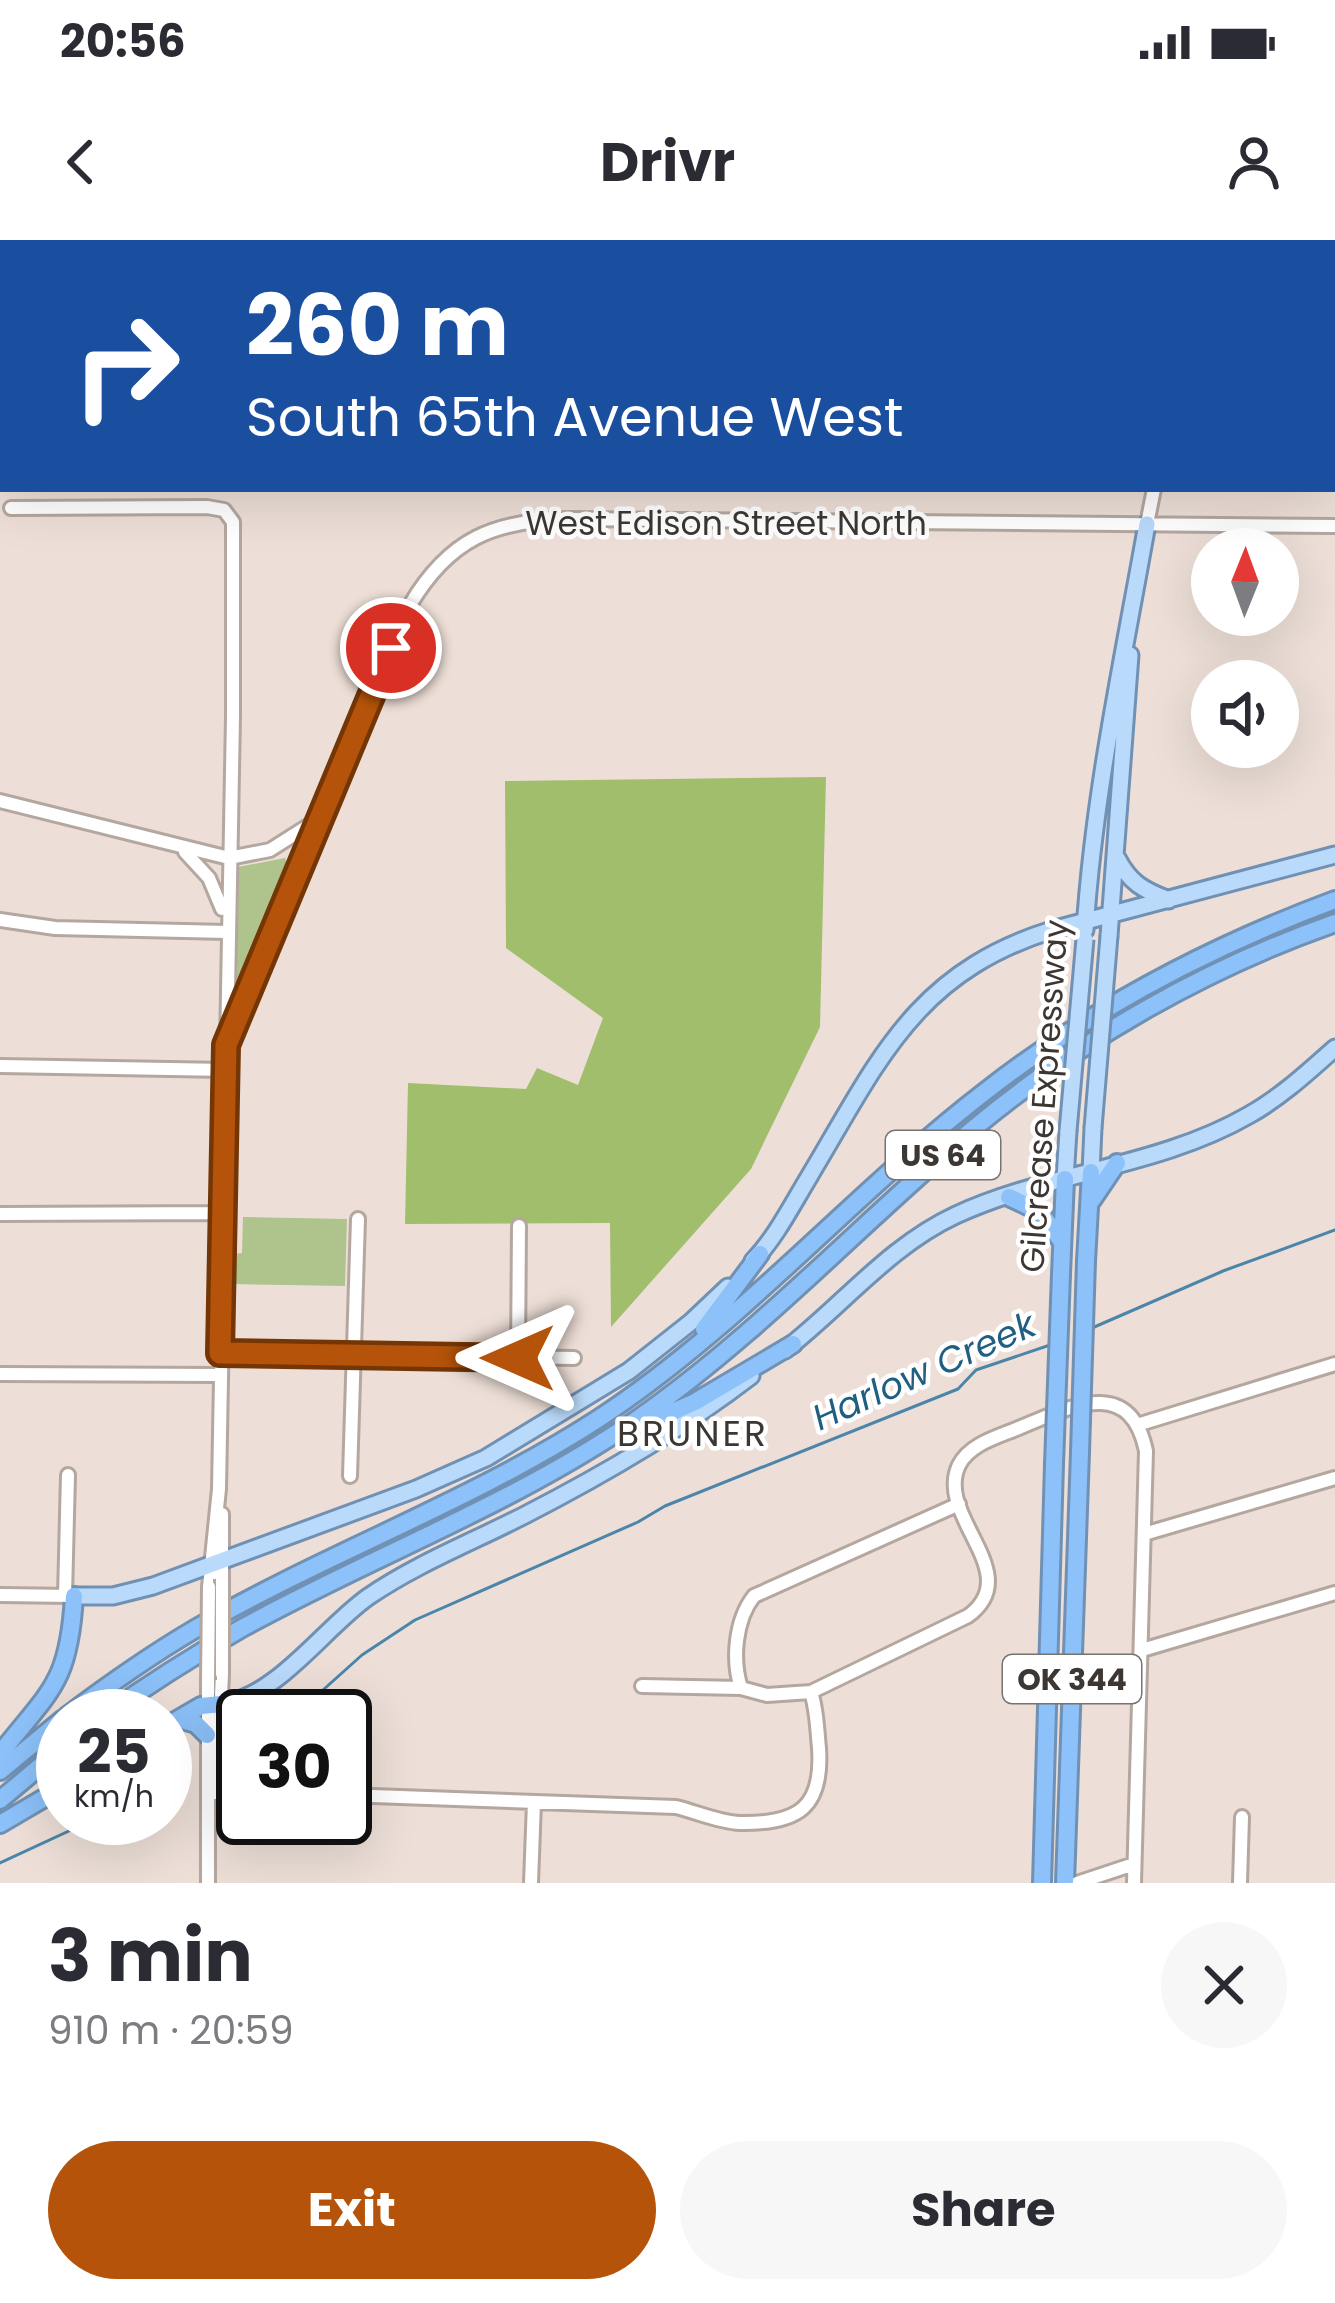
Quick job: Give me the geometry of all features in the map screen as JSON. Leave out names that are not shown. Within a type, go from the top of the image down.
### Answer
[{"type":"highway","name":"US 64","points":[[108,1689],[194,1630],[528,1462],[598,1419],[686,1354],[961,1111],[1060,1037],[1179,967],[1335,900]]},
{"type":"highway","name":"US 64","points":[[147,1689],[241,1629],[482,1511],[592,1448],[710,1363],[940,1158],[1040,1077],[1178,991],[1335,922]]},
{"type":"highway","points":[[1089,1207],[1118,1163]]},
{"type":"highway","name":"Gilcrease Expressway","points":[[1065,1883],[1091,1172]]},
{"type":"highway","name":"Gilcrease Expressway","points":[[1042,1883],[1065,1179]]},
{"type":"highway","points":[[1010,1197],[1040,1213],[1062,1242]]},
{"type":"highway","points":[[686,1354],[760,1254]]},
{"type":"highway","points":[[592,1448],[695,1402],[793,1344]]},
{"type":"highway","points":[[0,1754],[31,1721],[58,1680],[71,1636],[70,1596]]},
{"type":"highway","points":[[192,1714],[214,1704]]},
{"type":"highway","points":[[192,1724],[207,1735]]},
{"type":"highway","name":"US 64","points":[[0,1772],[36,1742]]},
{"type":"highway","points":[[0,1800],[36,1770]]},
{"type":"highway","points":[[0,1825],[36,1803]]},
{"type":"main road","name":"Gilcrease Expressway","points":[[1065,1179],[1105,740],[1147,524]]},
{"type":"main road","name":"Gilcrease Expressway","points":[[1091,1172],[1133,604]]},
{"type":"main road","points":[[1116,855],[1126,876],[1138,887],[1169,900]]},
{"type":"main road","points":[[70,1596],[124,1594],[216,1573],[521,1439],[629,1371],[691,1322],[760,1254],[883,1053],[925,1000],[974,963],[1006,946],[1086,921],[1335,855]]},
{"type":"main road","points":[[214,1704],[258,1693],[346,1614],[387,1585],[528,1513],[699,1414],[793,1344],[916,1237],[958,1214],[1208,1135],[1251,1114],[1335,1048]]},
{"type":"street","points":[[1147,524],[1153,492]]},
{"type":"street","points":[[11,508],[207,507],[227,512],[233,530],[214,1704],[217,1785],[211,1793]]},
{"type":"street","name":"West Edison Street North","points":[[226,1045],[410,605],[426,580],[460,547],[488,530],[548,519],[1335,526]]},
{"type":"street","points":[[0,801],[229,858],[278,847],[319,817]]},
{"type":"street","points":[[179,848],[209,878],[227,932]]},
{"type":"street","points":[[0,920],[55,928],[227,932]]},
{"type":"street","points":[[0,1066],[226,1070]]},
{"type":"street","points":[[0,1214],[223,1213]]},
{"type":"street","points":[[350,1476],[358,1219]]},
{"type":"street","points":[[518,1358],[519,1226]]},
{"type":"street","points":[[220,1353],[574,1358]]},
{"type":"street","points":[[1137,1425],[1335,1364]]},
{"type":"street","points":[[0,1374],[219,1375]]},
{"type":"street","points":[[642,1686],[741,1688],[767,1695],[811,1692],[977,1610],[986,1596],[988,1570],[959,1504],[955,1485],[964,1456],[1090,1401],[1116,1406],[1137,1425],[1146,1451],[1134,1883]]},
{"type":"street","points":[[0,1594],[70,1596],[68,1475]]},
{"type":"street","points":[[1144,1534],[1335,1478]]},
{"type":"street","points":[[741,1688],[737,1674],[741,1617],[754,1596],[959,1504]]},
{"type":"street","points":[[1142,1651],[1335,1593]]},
{"type":"street","points":[[372,1797],[676,1807],[740,1823],[789,1815],[809,1804],[820,1785],[811,1692]]},
{"type":"street","points":[[208,1883],[211,1793],[207,1735],[214,1704]]},
{"type":"street","points":[[211,1793],[216,1793]]},
{"type":"street","points":[[531,1883],[534,1802]]},
{"type":"street","points":[[1240,1883],[1242,1817]]},
{"type":"street","points":[[1077,1883],[1134,1864]]},
{"type":"green space","points":[[826,777],[820,1027],[751,1169],[611,1327],[610,1223],[405,1224],[408,1083],[526,1089],[537,1068],[578,1085],[603,1018],[506,948],[505,781]]},
{"type":"green space","points":[[285,858],[289,868],[239,992],[235,992],[238,867]]},
{"type":"green space","points":[[243,1217],[347,1219],[345,1286],[233,1284],[234,1254],[242,1253]]},
{"type":"waterway","name":"Harlow Creek","points":[[1092,1328],[1223,1271],[1335,1230]]},
{"type":"waterway","name":"Harlow Creek","points":[[324,1689],[362,1655],[415,1620],[665,1506],[958,1389],[976,1370],[1050,1345]]},
{"type":"waterway","name":"Harlow Creek","points":[[0,1863],[39,1845]]},
{"type":"district","name":"BRUNER","points":[[693,1433]]},
{"type":"route","points":[[391,648],[226,1045],[220,1353],[518,1358]]}]
